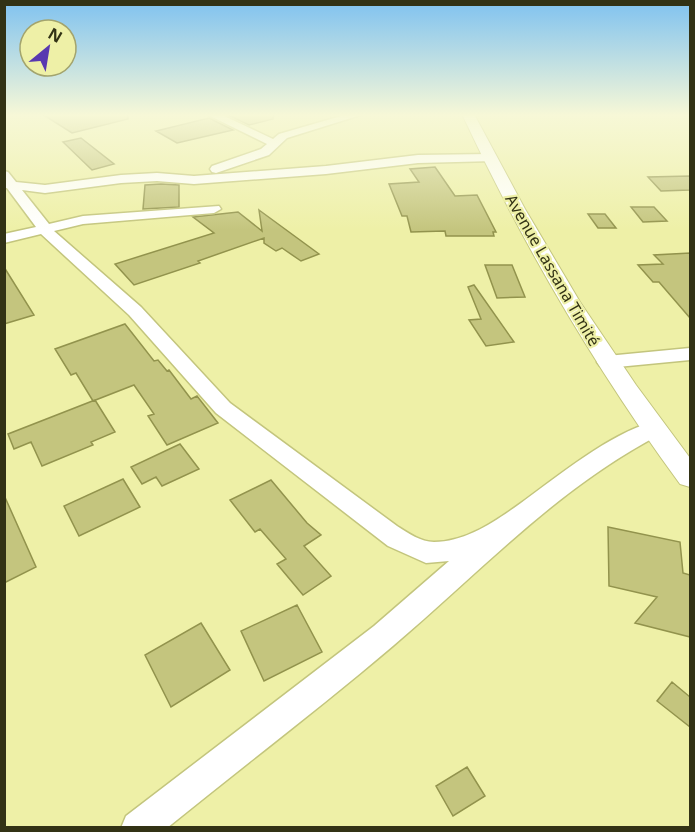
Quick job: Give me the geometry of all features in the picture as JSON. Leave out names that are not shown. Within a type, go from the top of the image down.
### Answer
[{"type":"street","points":[[178,180],[263,153]]},
{"type":"street","name":"Avenue Lassana Timité","points":[[487,153],[573,311],[653,429],[690,477]]},
{"type":"street","points":[[6,181],[38,189],[121,179],[158,177],[178,180],[326,170],[418,159],[490,158]]},
{"type":"street","points":[[6,181],[44,230],[135,310],[195,379],[224,408],[388,533],[409,546],[428,553],[472,543],[506,528]]},
{"type":"street","points":[[4,239],[83,220],[214,209]]},
{"type":"street","points":[[607,362],[690,354]]},
{"type":"street","points":[[138,828],[384,635],[506,528],[597,460],[653,429]]},
{"type":"building","points":[[74,153],[100,153],[114,164],[92,170]]},
{"type":"building","points":[[435,167],[455,196],[477,195],[496,232],[493,232],[494,236],[446,236],[445,231],[411,232],[407,216],[402,216],[389,184],[419,182],[410,169]]},
{"type":"building","points":[[690,176],[690,190],[661,191],[648,177]]},
{"type":"building","points":[[145,185],[179,185],[179,207],[143,209]]},
{"type":"building","points":[[631,207],[654,207],[667,221],[643,222]]},
{"type":"building","points":[[259,210],[319,254],[301,261],[282,248],[276,251],[264,243],[264,238],[134,285],[115,264],[214,233],[193,217],[238,212],[262,231]]},
{"type":"building","points":[[588,214],[605,214],[616,228],[598,228]]},
{"type":"building","points":[[690,253],[690,318],[659,282],[653,282],[638,265],[663,264],[654,255]]},
{"type":"building","points":[[485,265],[512,265],[525,297],[497,298]]},
{"type":"building","points":[[4,267],[34,315],[4,324]]},
{"type":"building","points":[[474,285],[514,342],[486,346],[469,320],[481,319],[468,287]]},
{"type":"building","points":[[125,324],[154,361],[158,360],[167,371],[169,370],[191,399],[197,396],[218,423],[167,445],[148,416],[154,414],[134,385],[93,401],[76,373],[71,375],[55,349]]},
{"type":"building","points":[[95,400],[115,432],[91,442],[93,445],[42,466],[31,442],[14,449],[8,434]]},
{"type":"building","points":[[180,444],[199,469],[162,486],[156,477],[142,484],[131,467]]},
{"type":"building","points":[[123,479],[140,507],[79,536],[64,506]]},
{"type":"building","points":[[271,480],[307,523],[321,535],[304,546],[331,576],[303,595],[277,564],[286,559],[260,529],[255,532],[230,500]]},
{"type":"building","points":[[4,495],[36,567],[4,583]]},
{"type":"building","points":[[608,527],[680,542],[683,573],[690,575],[690,637],[635,623],[657,597],[609,586]]},
{"type":"building","points":[[297,605],[322,652],[264,681],[241,631]]},
{"type":"building","points":[[201,623],[230,670],[171,707],[145,655]]},
{"type":"building","points":[[672,682],[690,697],[690,727],[657,701]]},
{"type":"building","points":[[467,767],[485,796],[453,816],[436,786]]}]
